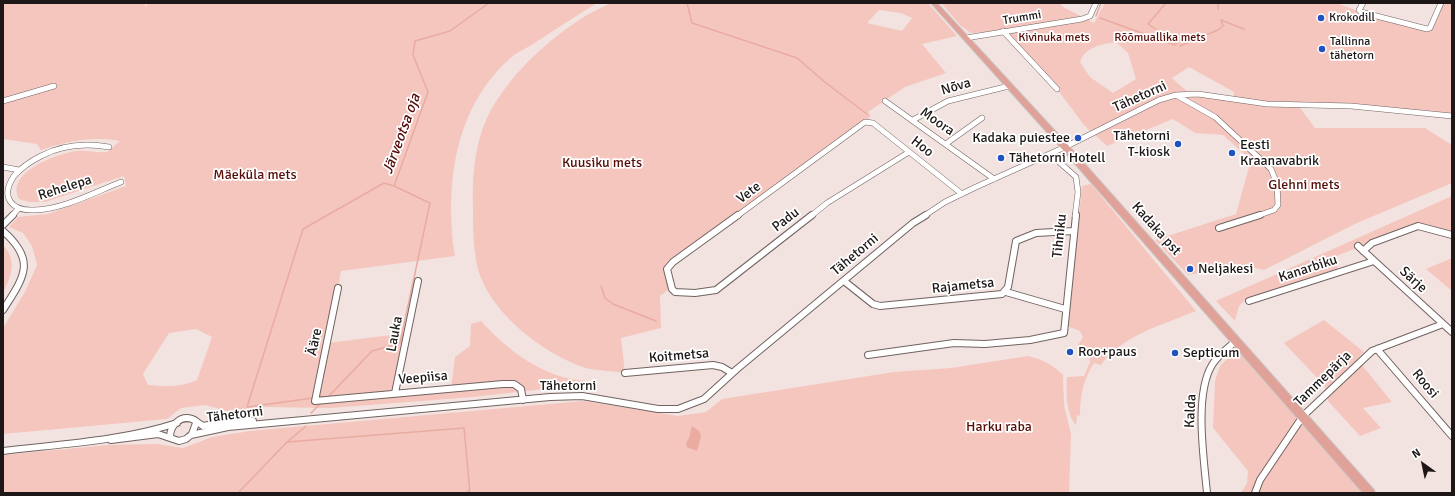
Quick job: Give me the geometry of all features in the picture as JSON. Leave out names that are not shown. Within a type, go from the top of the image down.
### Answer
[{"type":"main road","name":"Kadaka pst","points":[[934,3],[1065,147],[1370,493]]},
{"type":"street","name":"Trummi","points":[[966,38],[1082,19],[1090,16],[1096,3]]},
{"type":"street","points":[[1363,3],[1359,10],[1376,16],[1427,29],[1430,28],[1441,3]]},
{"type":"street","points":[[1003,31],[1057,89]]},
{"type":"street","points":[[3,101],[54,86]]},
{"type":"street","name":"Nõva","points":[[913,120],[948,101],[1009,86]]},
{"type":"street","name":"Tähetorni","points":[[191,435],[228,427],[550,397],[582,396],[658,409],[678,409],[704,400],[732,373],[912,223],[940,205],[962,194],[1065,147],[1146,106],[1176,95],[1198,94],[1267,104],[1351,106],[1452,116]]},
{"type":"street","points":[[1176,95],[1210,113],[1271,169],[1279,195],[1278,205],[1274,210],[1219,228]]},
{"type":"street","name":"Moora","points":[[885,101],[946,143],[994,179]]},
{"type":"street","points":[[946,143],[982,118]]},
{"type":"street","name":"Hoo","points":[[865,122],[873,123],[962,194]]},
{"type":"street","name":"Vete","points":[[675,292],[672,289],[667,269],[673,262],[865,122]]},
{"type":"street","points":[[3,225],[18,209],[8,203],[4,194],[10,179],[19,170],[41,156],[66,148],[91,144],[109,147]]},
{"type":"street","name":"Padu","points":[[675,292],[712,292],[720,288],[827,203],[909,152]]},
{"type":"street","name":"Tihniku","points":[[868,355],[954,343],[985,344],[1030,340],[1064,333],[1065,309],[1078,192],[1076,177],[1050,154]]},
{"type":"street","points":[[3,167],[19,170]]},
{"type":"street","name":"Rehelepa","points":[[18,209],[35,210],[56,206],[121,182]]},
{"type":"street","points":[[3,221],[11,216]]},
{"type":"street","name":"Särje","points":[[1452,235],[1418,226],[1360,249],[1452,332]]},
{"type":"street","points":[[3,231],[19,246],[24,268],[22,278],[3,310]]},
{"type":"street","name":"Rajametsa","points":[[844,281],[874,304],[880,306],[997,295],[1006,292],[1016,241],[1023,236],[1034,234],[1073,231]]},
{"type":"street","points":[[3,236],[10,238]]},
{"type":"street","name":"Kanarbiku","points":[[1249,301],[1374,261]]},
{"type":"street","name":"Lauka","points":[[395,393],[418,281]]},
{"type":"street","name":"Ääre","points":[[315,401],[338,288]]},
{"type":"street","points":[[1006,292],[1065,309]]},
{"type":"street","name":"Tammepärja","points":[[1255,493],[1260,480],[1303,416],[1372,351],[1443,324]]},
{"type":"street","name":"Kalda","points":[[1207,493],[1203,454],[1203,410],[1205,385],[1210,369],[1218,357],[1236,340]]},
{"type":"street","name":"Roosi","points":[[1377,349],[1452,436]]},
{"type":"street","name":"Koitmetsa","points":[[625,372],[713,365],[722,367],[732,373]]},
{"type":"street","name":"Veepiisa","points":[[315,401],[514,384],[521,389],[523,400]]},
{"type":"street","points":[[3,451],[96,440],[158,429],[189,418],[196,423],[196,428],[191,435],[180,441],[173,441],[170,437],[158,434],[127,440],[96,440]]},
{"type":"street","name":"Tähetorni","points":[[196,423],[206,426],[241,420],[282,423]]},
{"type":"street","points":[[170,437],[170,430],[177,422]]},
{"type":"green space","name":"Mäeküla mets","points":[[3,3],[145,3],[145,7],[148,3],[597,3],[514,55],[494,75],[478,97],[467,121],[458,147],[453,174],[451,201],[455,256],[341,271],[328,343],[407,333],[395,393],[451,388],[455,357],[470,346],[471,324],[481,321],[503,343],[528,362],[557,375],[587,381],[583,387],[571,386],[473,397],[331,408],[264,407],[226,411],[206,405],[181,408],[167,419],[3,434],[3,328],[25,292],[37,265],[32,246],[23,233],[9,227],[18,217],[48,214],[126,186],[124,176],[45,202],[29,202],[19,199],[17,190],[19,181],[35,166],[46,160],[77,151],[107,152],[120,141],[100,139],[80,140],[41,150],[37,144],[3,139]],"holes":[[[196,329],[212,337],[197,380],[173,386],[148,385],[143,374],[169,333]]]},
{"type":"green space","name":"Kuusiku mets","points":[[611,3],[928,3],[957,36],[922,44],[946,73],[905,87],[868,112],[871,116],[863,123],[670,265],[672,287],[660,296],[661,328],[621,338],[625,373],[586,368],[555,354],[524,333],[498,307],[488,293],[476,262],[473,233],[473,182],[478,145],[486,121],[500,95],[533,56],[559,34],[587,15]],"holes":[[[879,10],[901,13],[912,18],[902,31],[867,23]]]},
{"type":"green space","name":"Glehni mets","points":[[941,3],[1060,3],[1063,7],[1094,23],[1105,3],[1337,3],[1363,13],[1427,29],[1441,3],[1452,3],[1452,116],[1351,106],[1298,105],[1315,128],[1425,128],[1452,145],[1452,183],[1357,223],[1264,270],[1242,265],[1188,275],[1155,240],[1236,214],[1251,160],[1223,135],[1195,133],[1173,119],[1107,146],[1084,125],[1057,89],[1003,31],[971,33],[961,26]],"holes":[[[1116,42],[1128,53],[1136,79],[1113,93],[1090,77],[1080,62],[1082,57],[1095,47]],[[1189,67],[1234,92],[1233,99],[1190,94],[1172,78]]]},
{"type":"green space","points":[[1091,184],[1196,311],[1157,326],[1132,338],[1120,346],[1101,365],[1094,363],[1083,388],[1080,416],[1077,415],[1076,425],[1068,409],[1067,377],[1084,376],[1090,362],[1088,352],[1080,348],[1078,345],[1083,337],[1080,331],[1067,326],[1082,186]]},
{"type":"green space","points":[[1452,196],[1452,239],[1427,231],[1415,223],[1337,256],[1337,269],[1246,299],[1239,306],[1235,321],[1216,301]]},
{"type":"green space","points":[[3,245],[10,256],[12,268],[9,280],[3,292]]},
{"type":"green space","points":[[1452,258],[1452,291],[1426,269]]},
{"type":"green space","points":[[1324,320],[1364,352],[1357,359],[1392,402],[1363,408],[1381,428],[1360,436],[1328,401],[1325,386],[1284,343]]},
{"type":"green space","points":[[1233,353],[1243,356],[1338,465],[1347,472],[1365,493],[1241,493],[1247,483],[1248,471],[1213,428],[1215,381],[1220,366]]},
{"type":"green space","name":"Harku raba","points":[[1028,356],[1047,363],[1063,375],[1064,405],[1071,434],[1069,493],[3,493],[3,455],[108,445],[157,444],[183,448],[212,437],[250,431],[583,401],[678,416],[706,412],[722,399],[894,372],[951,368]]},
{"type":"shaded area","points":[[692,426],[699,431],[701,436],[697,451],[687,447],[686,443]]},
{"type":"waterway","name":"Järveotsa oja","points":[[394,186],[428,92],[413,55],[415,41],[450,31],[489,3]]},
{"type":"waterway","points":[[687,3],[692,23],[797,58],[826,83],[867,114]]},
{"type":"waterway","points":[[1096,16],[1101,3]]},
{"type":"waterway","points":[[1166,3],[1148,24],[1177,44]]},
{"type":"waterway","points":[[1218,3],[1218,9]]},
{"type":"waterway","points":[[1100,18],[1175,45]]},
{"type":"waterway","points":[[1180,46],[1218,30],[1223,26],[1221,20],[1244,29]]},
{"type":"waterway","points":[[313,398],[247,407],[303,229],[384,183],[394,186]]},
{"type":"waterway","name":"Järveotsa oja","points":[[328,397],[372,351],[400,343],[430,203],[394,186]]},
{"type":"waterway","points":[[601,286],[605,298],[613,304],[656,321]]},
{"type":"waterway","points":[[320,396],[324,397]]},
{"type":"waterway","points":[[311,413],[321,403]]},
{"type":"waterway","points":[[287,442],[306,426]]},
{"type":"waterway","name":"Järveotsa oja","points":[[287,442],[464,428],[470,493]]},
{"type":"waterway","points":[[238,493],[287,442]]},
{"type":"waterway","name":"Järveotsa oja","points":[[466,493],[469,490]]},
{"type":"place","name":"Krokodill","points":[[1321,18]]},
{"type":"place","name":"Tallinna tähetorn","points":[[1322,49]]},
{"type":"place","name":"Kadaka puiestee","points":[[1078,138]]},
{"type":"place","name":"Tähetorni T-kiosk","points":[[1178,144]]},
{"type":"place","name":"Eesti Kraanavabrik","points":[[1232,153]]},
{"type":"place","name":"Tähetorni Hotell","points":[[1001,158]]},
{"type":"place","name":"Neljakesi","points":[[1190,269]]},
{"type":"place","name":"Roo+paus","points":[[1070,352]]},
{"type":"place","name":"Septicum","points":[[1175,353]]},
{"type":"park label","name":"Kivinuka mets","points":[[1054,38]]},
{"type":"park label","name":"Rõõmuallika mets","points":[[1160,38]]}]
